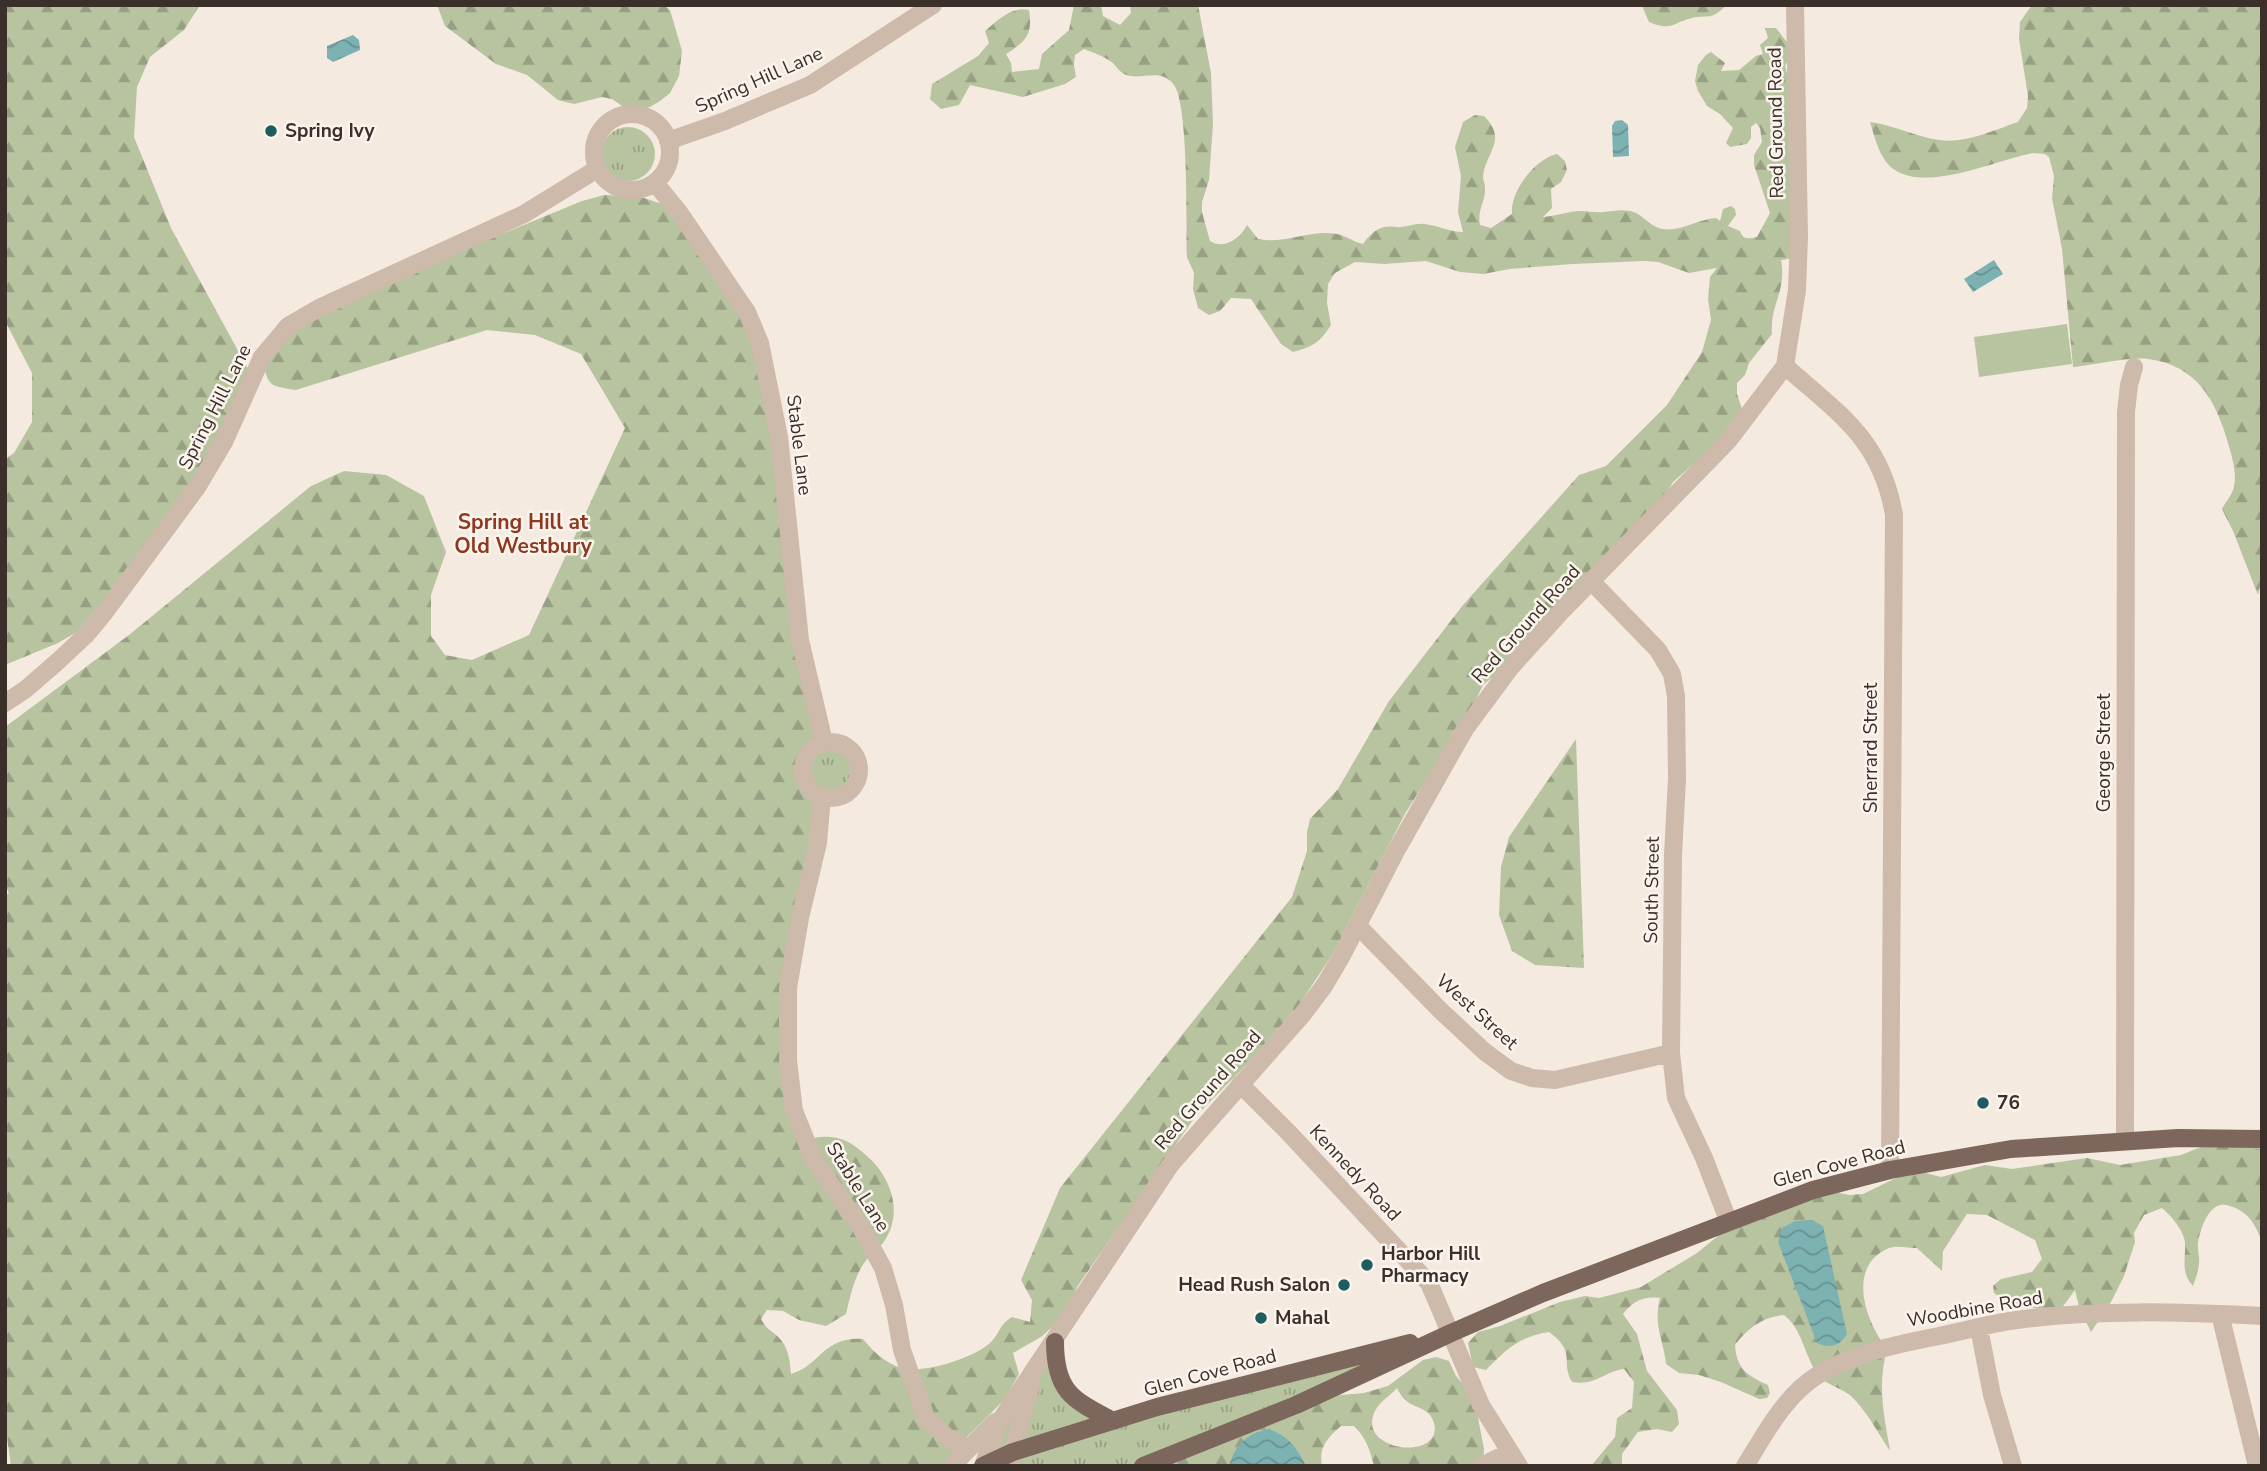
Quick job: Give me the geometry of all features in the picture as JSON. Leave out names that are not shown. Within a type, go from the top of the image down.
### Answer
[{"type":"main road","name":"Glen Cove Road","points":[[1143,1466],[1296,1405],[1536,1296],[1728,1220],[1813,1190],[1890,1170],[2011,1149],[2125,1140],[2262,1139]]},
{"type":"main road","name":"Glen Cove Road","points":[[983,1466],[1011,1459],[1157,1407],[1451,1333]]},
{"type":"main road","points":[[1055,1342],[1056,1365],[1065,1389],[1079,1404],[1113,1421]]},
{"type":"street","name":"Spring Hill Lane","points":[[668,141],[725,121],[810,85],[933,5]]},
{"type":"street","name":"Red Ground Road","points":[[983,1466],[998,1424],[1171,1164],[1303,1014],[1324,986],[1358,926],[1395,851],[1465,729],[1511,667],[1728,440],[1785,366],[1797,289],[1795,5]]},
{"type":"street","points":[[644,115],[655,121],[668,141],[668,164],[655,183],[639,189],[623,189],[608,182],[597,169],[594,148],[596,138],[601,128],[617,116],[644,115]]},
{"type":"street","name":"Spring Hill Lane","points":[[5,703],[57,662],[106,612],[198,486],[224,442],[262,357],[288,326],[524,214],[597,169]]},
{"type":"street","name":"Stable Lane","points":[[655,183],[679,212],[747,312],[760,343],[779,437],[800,640],[824,742]]},
{"type":"street","name":"Sherrard Street","points":[[1785,366],[1851,425],[1870,448],[1886,481],[1894,515],[1890,1170]]},
{"type":"street","name":"George Street","points":[[2125,1140],[2126,412],[2134,367]]},
{"type":"street","name":"South Street","points":[[1591,582],[1658,650],[1672,674],[1676,696],[1677,779],[1673,855],[1671,1053],[1676,1098],[1704,1158],[1728,1220]]},
{"type":"street","points":[[824,742],[833,742],[850,749],[859,766],[859,776],[849,792],[841,797],[822,797],[807,786],[802,769],[808,752],[824,742]]},
{"type":"street","name":"Stable Lane","points":[[822,797],[818,843],[800,918],[788,988],[788,1060],[794,1111],[814,1160],[860,1226],[883,1268],[894,1305],[902,1350],[926,1418],[948,1438],[968,1449]]},
{"type":"street","name":"West Street","points":[[1358,926],[1440,1010],[1485,1052],[1511,1071],[1532,1079],[1555,1080],[1671,1053]]},
{"type":"street","name":"Kennedy Road","points":[[1240,1084],[1429,1283],[1481,1405],[1514,1459]]},
{"type":"street","name":"Woodbine Road","points":[[1745,1466],[1792,1397],[1817,1375],[1842,1362],[1904,1343],[2015,1320],[2080,1314],[2262,1316]]},
{"type":"street","points":[[2220,1314],[2257,1466]]},
{"type":"street","points":[[1979,1328],[1992,1395],[2012,1466]]},
{"type":"street","name":"Red Ground Road","points":[[1011,1459],[1034,1370]]},
{"type":"street","points":[[952,1466],[1014,1401]]},
{"type":"street","points":[[1481,1466],[1514,1459]]},
{"type":"green space","points":[[5,5],[200,5],[184,30],[150,57],[137,87],[134,137],[171,228],[253,378],[198,486],[77,632],[5,665],[5,459],[14,453],[32,422],[32,373],[5,321]]},
{"type":"green space","points":[[437,5],[664,5],[670,10],[682,51],[679,76],[670,93],[650,107],[637,110],[625,108],[612,99],[602,97],[574,104],[558,100],[527,75],[496,64],[445,26]]},
{"type":"green space","points":[[1074,5],[1101,5],[1103,16],[1120,25],[1131,13],[1130,5],[1198,5],[1211,73],[1213,124],[1209,180],[1202,202],[1202,212],[1210,241],[1221,244],[1232,241],[1247,225],[1258,239],[1277,240],[1327,233],[1341,235],[1363,244],[1374,232],[1386,227],[1424,224],[1463,232],[1458,212],[1461,176],[1455,147],[1463,122],[1475,115],[1484,116],[1491,124],[1495,139],[1483,176],[1485,192],[1480,225],[1491,228],[1512,214],[1515,196],[1526,177],[1540,162],[1557,154],[1565,161],[1567,170],[1561,182],[1551,189],[1552,208],[1543,217],[1576,211],[1626,210],[1658,228],[1670,229],[1709,219],[1716,218],[1720,221],[1723,209],[1731,206],[1736,215],[1728,226],[1740,231],[1746,238],[1757,237],[1770,213],[1754,165],[1754,155],[1762,142],[1760,128],[1756,123],[1751,127],[1751,138],[1747,144],[1730,147],[1726,143],[1733,128],[1720,114],[1707,106],[1695,81],[1698,65],[1706,55],[1711,52],[1725,63],[1721,71],[1739,70],[1756,56],[1763,54],[1760,45],[1768,38],[1765,28],[1776,28],[1789,45],[1790,56],[1785,66],[1790,83],[1794,258],[1781,260],[1782,280],[1773,314],[1772,334],[1737,383],[1737,394],[1743,412],[1732,430],[1673,482],[1659,506],[1523,641],[1507,665],[1483,685],[1471,710],[1406,812],[1332,955],[1299,1005],[1249,1062],[1195,1117],[1077,1287],[1069,1312],[1041,1337],[1013,1353],[1019,1374],[1005,1399],[955,1449],[944,1466],[11,1466],[5,1423],[5,896],[9,893],[5,886],[5,727],[129,635],[311,486],[344,471],[386,475],[424,496],[446,552],[431,595],[431,636],[445,655],[472,660],[529,635],[625,428],[581,354],[535,335],[487,330],[296,390],[279,387],[270,382],[262,357],[319,309],[582,201],[604,195],[638,196],[662,204],[754,326],[818,745],[807,756],[803,769],[806,783],[816,795],[788,988],[794,1111],[813,1138],[842,1140],[867,1156],[889,1186],[894,1209],[893,1220],[883,1243],[861,1268],[846,1314],[826,1326],[799,1320],[783,1311],[767,1310],[761,1319],[784,1344],[789,1356],[791,1374],[809,1365],[830,1347],[850,1339],[863,1339],[880,1356],[901,1368],[935,1367],[962,1359],[984,1347],[1012,1317],[1030,1322],[1032,1300],[1021,1280],[1060,1188],[1292,897],[1307,851],[1310,819],[1338,789],[1389,701],[1463,605],[1579,475],[1606,466],[1667,405],[1702,352],[1711,320],[1708,299],[1710,277],[1717,268],[1689,273],[1658,262],[1645,261],[1572,264],[1483,274],[1460,272],[1426,261],[1384,264],[1355,262],[1335,273],[1328,284],[1327,303],[1331,325],[1327,331],[1315,343],[1293,352],[1281,344],[1251,299],[1231,298],[1220,311],[1209,315],[1198,308],[1193,289],[1194,273],[1187,257],[1186,167],[1182,116],[1179,97],[1169,79],[1157,75],[1124,74],[1110,61],[1084,49],[1075,55],[1076,77],[1065,84],[1023,97],[970,85],[959,105],[941,109],[930,99],[932,84],[978,56],[989,43],[985,31],[1017,10],[1029,10],[1030,26],[1023,41],[1006,54],[1012,72],[1039,69],[1042,54],[1069,30]]},
{"type":"green space","points":[[1727,5],[1714,15],[1692,18],[1668,26],[1649,22],[1642,6]]},
{"type":"green space","points":[[2032,5],[2262,5],[2262,578],[2258,595],[2222,509],[2233,490],[2234,466],[2217,413],[2202,388],[2192,377],[2179,369],[2148,359],[2073,367],[2062,249],[2052,198],[2054,176],[2049,157],[2033,153],[1963,172],[1925,178],[1909,176],[1895,170],[1885,161],[1876,142],[1870,122],[1949,141],[1979,136],[2018,122],[2027,108],[2028,96],[2019,39],[2020,22]]},
{"type":"green space","points":[[628,127],[647,135],[655,154],[647,173],[628,181],[609,173],[601,154],[609,135]]},
{"type":"green space","points":[[2067,324],[2072,364],[1979,377],[1974,337]]},
{"type":"green space","points":[[1576,739],[1584,968],[1535,965],[1512,951],[1499,915],[1501,867],[1509,837]]},
{"type":"green space","points":[[830,746],[846,753],[853,769],[846,785],[830,792],[814,785],[807,769],[814,753]]},
{"type":"green space","points":[[2227,1144],[2262,1149],[2262,1241],[2242,1211],[2230,1206],[2217,1206],[2208,1215],[2201,1229],[2198,1245],[2199,1267],[2193,1286],[2185,1270],[2184,1237],[2176,1223],[2162,1208],[2144,1215],[2134,1233],[2135,1242],[2124,1276],[2091,1332],[2079,1307],[2075,1290],[2061,1309],[2017,1305],[1994,1293],[1993,1286],[2001,1279],[2032,1272],[2042,1259],[2035,1240],[1987,1215],[1967,1214],[1943,1251],[1942,1271],[1917,1248],[1892,1247],[1876,1256],[1867,1267],[1864,1295],[1872,1324],[1887,1349],[1882,1388],[1890,1451],[1857,1402],[1820,1377],[1795,1327],[1784,1315],[1756,1324],[1735,1345],[1744,1371],[1768,1385],[1770,1393],[1767,1398],[1759,1399],[1721,1382],[1699,1375],[1679,1373],[1666,1364],[1658,1324],[1660,1298],[1639,1300],[1631,1306],[1623,1314],[1637,1334],[1647,1371],[1677,1410],[1679,1424],[1672,1432],[1657,1429],[1638,1432],[1622,1454],[1622,1466],[1591,1466],[1615,1437],[1617,1418],[1632,1408],[1634,1382],[1624,1369],[1587,1382],[1572,1382],[1563,1345],[1549,1332],[1529,1337],[1514,1345],[1486,1370],[1473,1367],[1468,1343],[1478,1332],[1560,1302],[1585,1296],[1599,1298],[1641,1287],[1697,1253],[1745,1214],[1829,1186],[1840,1193],[1863,1194],[1902,1175],[1922,1172],[1941,1177],[1985,1165],[2012,1169],[2087,1158],[2120,1165]]},
{"type":"green space","points":[[1451,1333],[1166,1466],[972,1466],[985,1458],[1055,1342],[1058,1373],[1113,1421]]},
{"type":"green space","points":[[1436,1357],[1449,1361],[1456,1376],[1469,1391],[1476,1407],[1484,1449],[1483,1466],[1374,1466],[1367,1444],[1354,1426],[1341,1426],[1325,1443],[1321,1454],[1322,1466],[1166,1466],[1329,1396],[1364,1393],[1388,1386],[1423,1360]],"holes":[[[1397,1388],[1402,1396],[1431,1416],[1434,1435],[1426,1443],[1401,1447],[1377,1436],[1372,1425],[1377,1407]]]},
{"type":"water","points":[[353,35],[359,40],[360,50],[333,62],[327,58],[327,46]]},
{"type":"water","points":[[1622,120],[1628,125],[1629,156],[1613,157],[1612,126],[1615,121]]},
{"type":"water","points":[[1994,260],[2003,274],[1973,292],[1964,279]]},
{"type":"water","points":[[1812,1220],[1823,1226],[1847,1334],[1838,1344],[1830,1346],[1817,1343],[1778,1242],[1782,1228],[1795,1221]]},
{"type":"water","points":[[1269,1429],[1291,1443],[1306,1466],[1229,1466],[1243,1441]]},
{"type":"place","name":"Spring Ivy","points":[[271,131]]},
{"type":"place","name":"76","points":[[1983,1103]]},
{"type":"place","name":"Harbor Hill Pharmacy","points":[[1367,1265]]},
{"type":"place","name":"Head Rush Salon","points":[[1344,1285]]},
{"type":"place","name":"Mahal","points":[[1261,1318]]},
{"type":"district","name":"Spring Hill at Old Westbury","points":[[523,534]]}]
